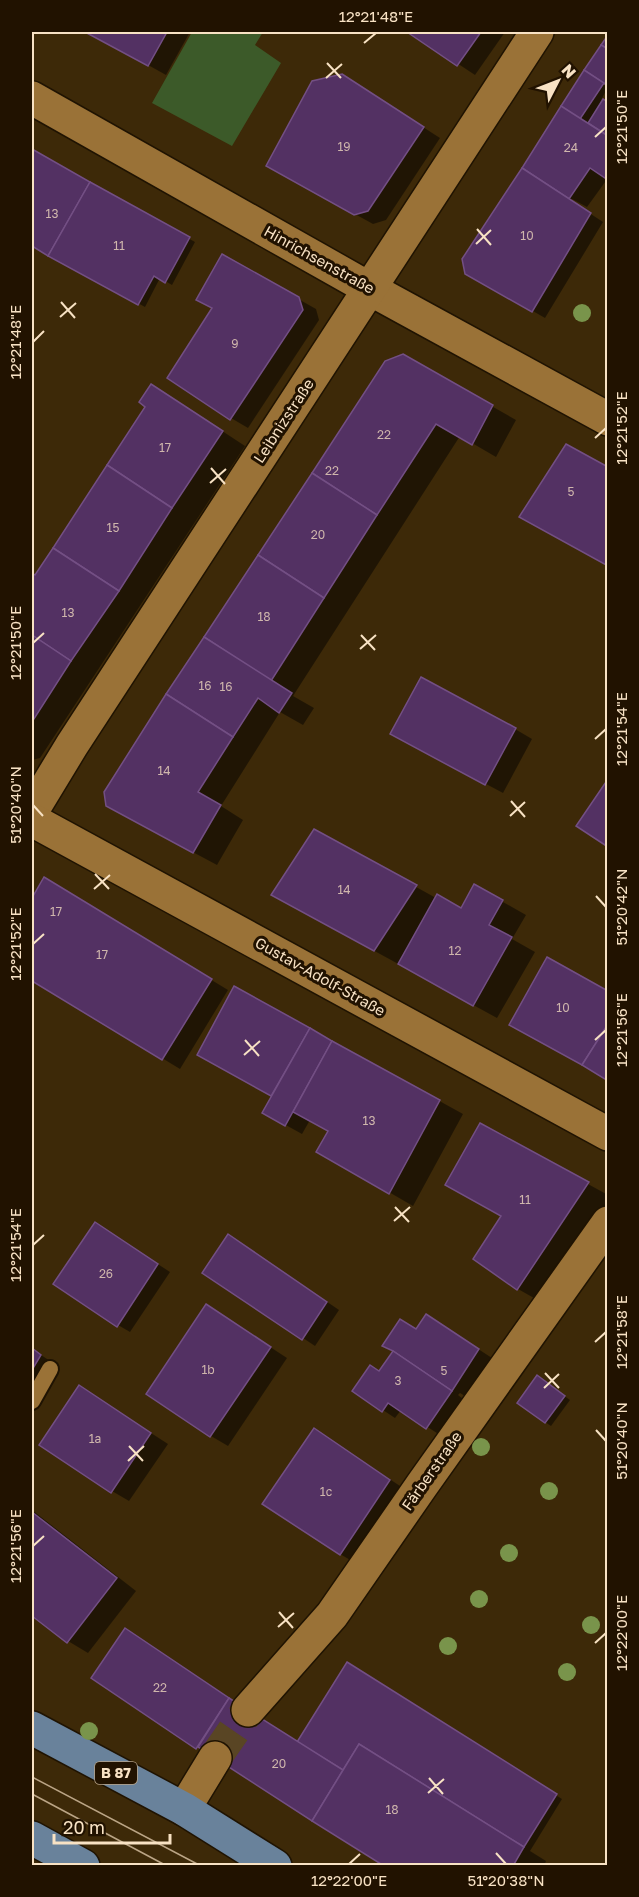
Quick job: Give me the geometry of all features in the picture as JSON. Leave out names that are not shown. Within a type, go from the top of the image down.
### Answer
[{"type":"main road","name":"B 87","points":[[32,1728],[184,1809],[275,1866]]},
{"type":"main road","points":[[32,1838],[68,1862]]},
{"type":"street","name":"Leibnizstraße","points":[[32,811],[537,32]]},
{"type":"street","name":"Hinrichsenstraße","points":[[32,98],[370,289],[608,418]]},
{"type":"street","name":"Gustav-Adolf-Straße","points":[[32,820],[608,1134]]},
{"type":"street","name":"Färberstraße","points":[[248,1710],[333,1615],[422,1485],[608,1223]]},
{"type":"street","points":[[184,1809],[215,1758]]},
{"type":"lane","points":[[32,1401],[50,1369]]},
{"type":"green space","points":[[192,32],[263,32],[255,45],[281,63],[232,146],[152,103]]},
{"type":"building","points":[[85,32],[167,32],[148,66]]},
{"type":"building","points":[[407,32],[481,32],[457,66]]},
{"type":"building","points":[[608,35],[608,49],[601,45]]},
{"type":"building","points":[[601,45],[608,49],[608,86],[584,70]]},
{"type":"building","points":[[584,70],[604,83],[580,119],[561,106]]},
{"type":"building","points":[[342,74],[424,127],[368,211],[354,215],[266,166],[312,81]]},
{"type":"building","points":[[603,99],[608,102],[608,136],[588,123]]},
{"type":"building","points":[[561,106],[608,136],[608,180],[590,168],[569,199],[522,168]]},
{"type":"building","points":[[32,149],[90,182],[48,256],[32,246]]},
{"type":"building","points":[[522,168],[591,213],[532,312],[465,274],[462,259]]},
{"type":"building","points":[[90,182],[190,237],[165,283],[154,276],[138,305],[48,256]]},
{"type":"building","points":[[222,254],[299,297],[303,310],[230,420],[167,378],[212,308],[196,300]]},
{"type":"building","points":[[403,354],[493,405],[472,445],[436,424],[377,515],[312,473],[385,361]]},
{"type":"building","points":[[151,384],[223,431],[172,508],[107,465],[145,407],[139,402]]},
{"type":"building","points":[[566,444],[608,467],[608,566],[519,517]]},
{"type":"building","points":[[107,465],[172,508],[119,591],[53,548]]},
{"type":"building","points":[[312,473],[377,515],[324,598],[258,555]]},
{"type":"building","points":[[53,548],[119,591],[71,661],[32,635],[32,573],[35,575]]},
{"type":"building","points":[[258,555],[324,598],[271,681],[204,637]]},
{"type":"building","points":[[32,635],[71,661],[32,722]]},
{"type":"building","points":[[204,637],[292,693],[279,713],[258,698],[233,737],[166,694]]},
{"type":"building","points":[[421,677],[516,728],[485,785],[390,734]]},
{"type":"building","points":[[166,694],[233,737],[198,792],[221,805],[193,853],[106,806],[104,792]]},
{"type":"building","points":[[608,779],[608,847],[576,826]]},
{"type":"building","points":[[314,829],[417,885],[374,951],[271,895]]},
{"type":"building","points":[[44,877],[212,979],[162,1060],[32,981],[32,898]]},
{"type":"building","points":[[474,884],[503,900],[489,925],[512,937],[473,1006],[398,964],[437,894],[461,908]]},
{"type":"building","points":[[547,957],[608,991],[608,1024],[582,1065],[509,1025]]},
{"type":"building","points":[[234,986],[310,1028],[271,1096],[197,1055]]},
{"type":"building","points":[[608,1024],[608,1081],[582,1065]]},
{"type":"building","points":[[310,1028],[332,1041],[285,1126],[262,1113]]},
{"type":"building","points":[[332,1041],[440,1100],[389,1194],[316,1152],[328,1131],[293,1112]]},
{"type":"building","points":[[480,1123],[589,1182],[517,1290],[473,1259],[501,1216],[445,1185]]},
{"type":"building","points":[[95,1222],[158,1264],[117,1327],[53,1284]]},
{"type":"building","points":[[228,1234],[327,1302],[302,1340],[202,1273]]},
{"type":"building","points":[[206,1304],[271,1347],[210,1437],[146,1394]]},
{"type":"building","points":[[426,1314],[479,1349],[452,1391],[382,1346],[400,1319],[416,1329]]},
{"type":"building","points":[[32,1348],[41,1355],[32,1370]]},
{"type":"building","points":[[393,1351],[452,1391],[426,1429],[388,1403],[382,1412],[352,1391],[370,1365],[379,1371]]},
{"type":"building","points":[[537,1375],[565,1396],[545,1423],[517,1403]]},
{"type":"building","points":[[79,1385],[151,1433],[111,1493],[39,1445]]},
{"type":"building","points":[[314,1428],[390,1480],[340,1555],[262,1504]]},
{"type":"building","points":[[32,1512],[117,1578],[67,1643],[32,1616]]},
{"type":"building","points":[[125,1628],[229,1698],[196,1749],[91,1678]]},
{"type":"building","points":[[347,1662],[557,1794],[524,1847],[359,1744],[343,1770],[297,1742]]},
{"type":"building","points":[[229,1698],[343,1770],[312,1821],[198,1747]]},
{"type":"building","points":[[359,1744],[524,1847],[513,1866],[384,1866],[312,1821]]},
{"type":"tunnel","points":[[215,1758],[248,1710]]},
{"type":"tram line","points":[[32,1777],[201,1866]]},
{"type":"tram line","points":[[32,1794],[167,1866]]}]
